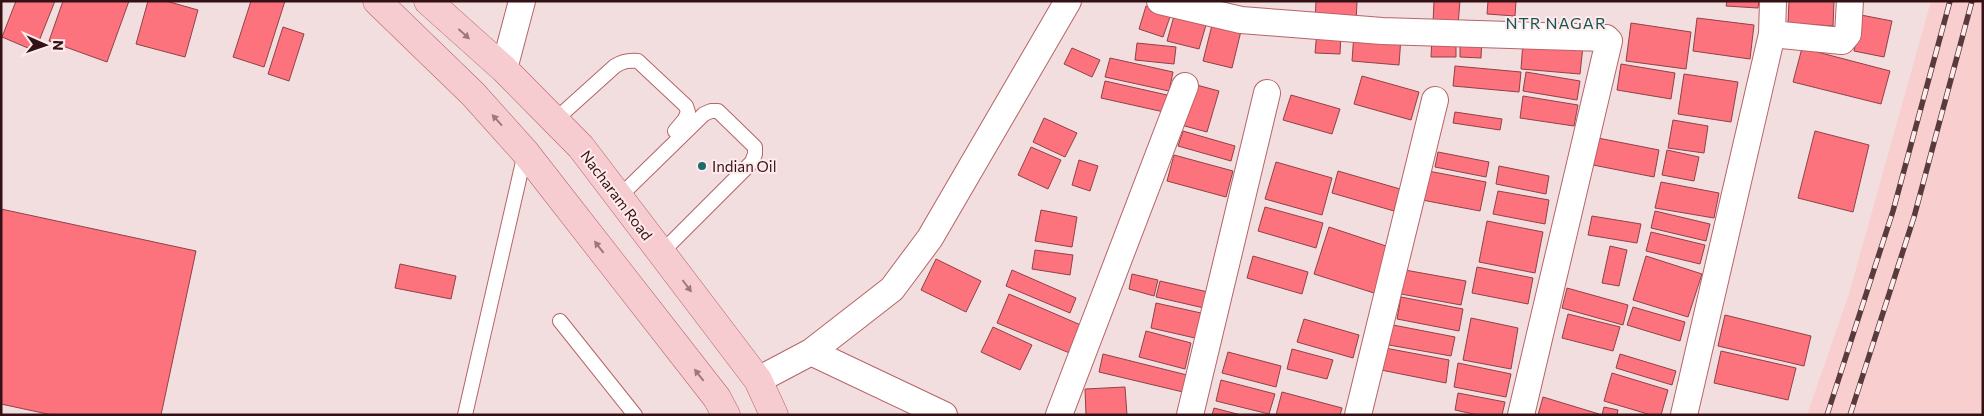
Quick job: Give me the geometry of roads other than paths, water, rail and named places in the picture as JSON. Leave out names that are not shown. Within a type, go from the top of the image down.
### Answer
[{"type":"main road","points":[[377,1],[473,94],[525,152],[716,398],[726,415]]},
{"type":"main road","name":"Nacharam Road","points":[[428,1],[504,69],[580,147],[758,380],[774,415]]},
{"type":"street","points":[[504,69],[522,1]]},
{"type":"street","points":[[758,380],[811,352],[892,289],[930,238],[1068,1]]},
{"type":"street","points":[[1160,1],[1241,20],[1382,31],[1606,38],[1609,40],[1521,415]]},
{"type":"street","points":[[1684,415],[1772,34],[1772,1]]},
{"type":"street","points":[[1772,34],[1842,41],[1848,34],[1850,1]]},
{"type":"street","points":[[1059,415],[1185,86]]},
{"type":"street","points":[[1190,415],[1267,93]]},
{"type":"street","points":[[1358,415],[1435,100]]},
{"type":"street","points":[[811,352],[944,415]]},
{"type":"lane","points":[[554,121],[615,66],[630,60],[638,61],[686,106],[688,112],[686,119],[679,128],[616,194]]},
{"type":"lane","points":[[616,194],[704,114],[710,111],[718,112],[755,148],[752,162],[661,253]]},
{"type":"lane","points":[[465,415],[525,152]]},
{"type":"lane","points":[[560,320],[635,415]]},
{"type":"railway","points":[[1827,415],[1893,211],[1950,1]]},
{"type":"railway","points":[[1850,415],[1914,217],[1972,1]]},
{"type":"place","name":"Indian Oil","points":[[702,166]]},
{"type":"district","name":"NTR NAGAR","points":[[1556,22]]}]
